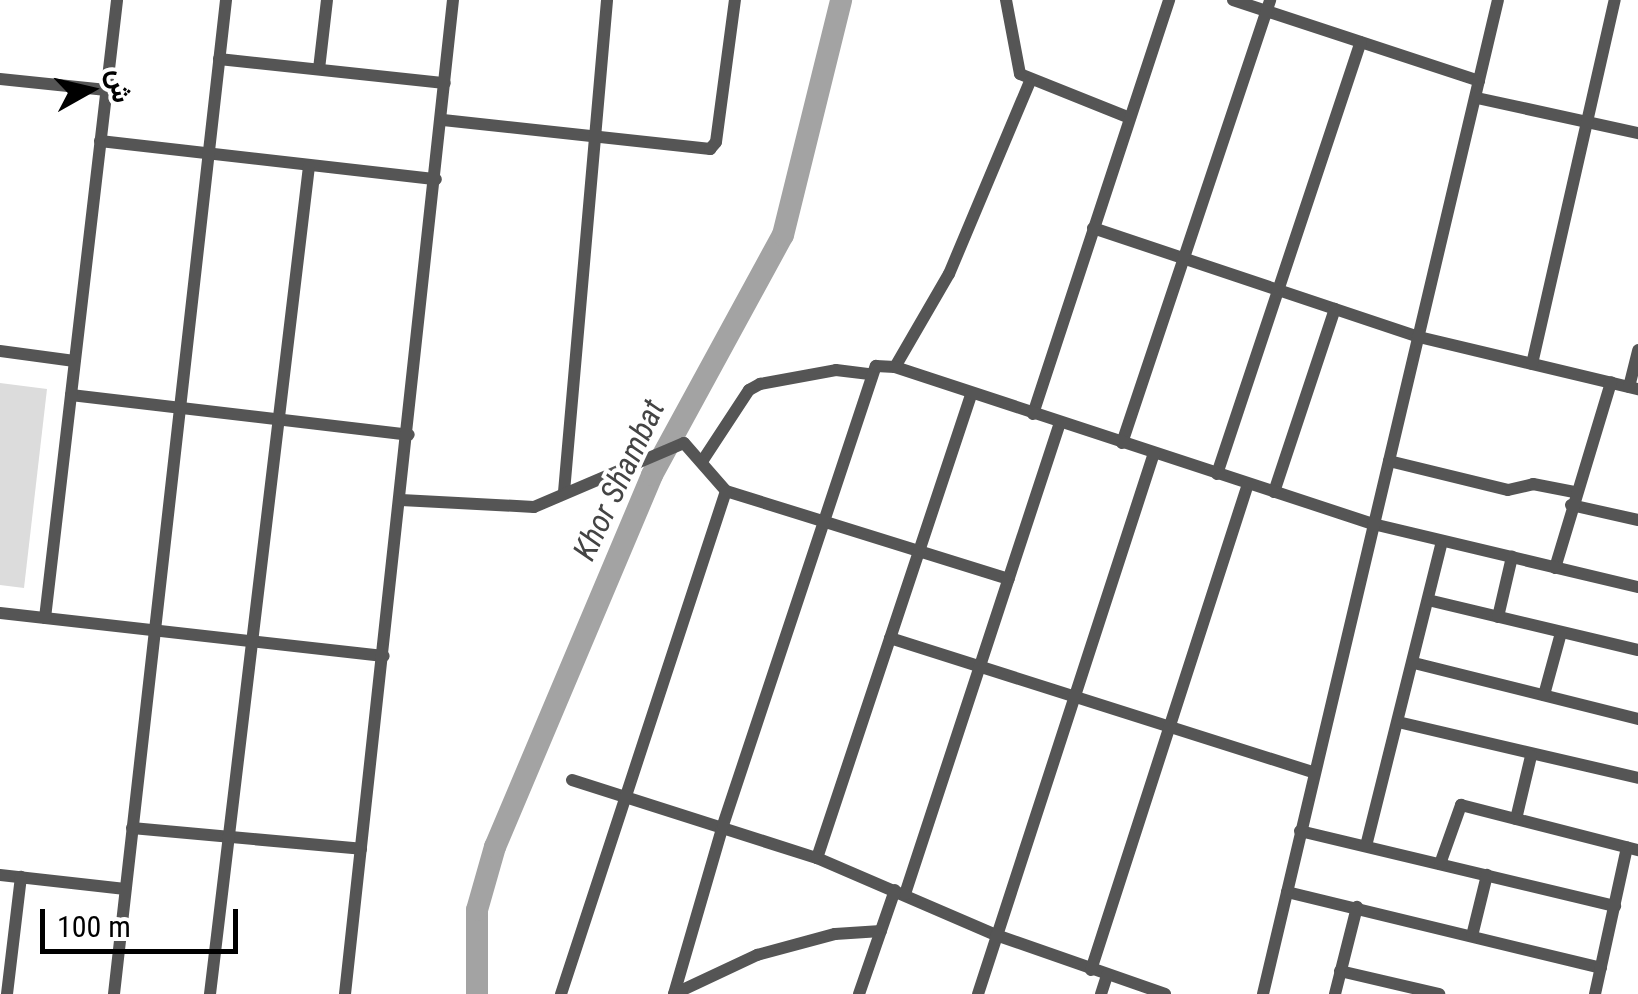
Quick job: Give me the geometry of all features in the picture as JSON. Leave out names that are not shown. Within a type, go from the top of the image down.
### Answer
[{"type":"street","points":[[44,618],[117,0]]},
{"type":"street","points":[[114,994],[226,0]]},
{"type":"street","points":[[319,70],[326,0]]},
{"type":"street","points":[[345,994],[453,0]]},
{"type":"street","points":[[564,492],[607,0]]},
{"type":"street","points":[[442,120],[710,149],[716,142],[736,0]]},
{"type":"street","points":[[1006,0],[1016,66],[1030,81],[1130,118]]},
{"type":"street","points":[[1033,414],[1168,0]]},
{"type":"street","points":[[1233,0],[1268,6],[1479,81]]},
{"type":"street","points":[[1263,994],[1498,0]]},
{"type":"street","points":[[1532,364],[1615,0]]},
{"type":"street","points":[[1122,443],[1268,6]]},
{"type":"street","points":[[1217,474],[1361,42]]},
{"type":"street","points":[[219,59],[445,82]]},
{"type":"street","points":[[895,367],[949,274],[1030,81]]},
{"type":"street","points":[[0,83],[106,90]]},
{"type":"street","points":[[1477,98],[1638,133]]},
{"type":"street","points":[[100,141],[436,178]]},
{"type":"street","points":[[210,994],[309,166]]},
{"type":"street","points":[[1093,228],[1418,337],[1634,388],[1638,350]]},
{"type":"street","points":[[1274,492],[1335,308]]},
{"type":"street","points":[[0,350],[74,360]]},
{"type":"street","points":[[881,931],[835,934],[757,955],[674,994],[723,826],[870,374],[876,366],[895,367],[1373,524],[1638,587]]},
{"type":"street","points":[[702,460],[749,390],[836,370],[870,374]]},
{"type":"street","points":[[1555,568],[1611,382]]},
{"type":"street","points":[[817,858],[971,394]]},
{"type":"street","points":[[71,395],[408,435]]},
{"type":"street","points":[[859,994],[881,931],[900,892],[980,666],[1060,423]]},
{"type":"street","points":[[401,500],[534,507],[674,442],[702,460],[726,490],[1009,579]]},
{"type":"street","points":[[978,994],[1154,453]]},
{"type":"street","points":[[1388,461],[1508,490],[1533,484],[1638,520]]},
{"type":"street","points":[[1092,970],[1248,484]]},
{"type":"street","points":[[561,994],[726,490]]},
{"type":"street","points":[[1366,846],[1442,540]]},
{"type":"street","points":[[1498,618],[1512,558]]},
{"type":"street","points":[[1428,600],[1638,650]]},
{"type":"street","points":[[0,613],[384,656]]},
{"type":"street","points":[[1544,695],[1561,633]]},
{"type":"street","points":[[890,638],[1314,772]]},
{"type":"street","points":[[1414,663],[1638,719]]},
{"type":"street","points":[[1398,722],[1638,778]]},
{"type":"street","points":[[1516,819],[1531,756]]},
{"type":"street","points":[[572,780],[817,858],[996,935],[1165,994]]},
{"type":"street","points":[[1440,864],[1457,806],[1632,848],[1595,994]]},
{"type":"street","points":[[132,828],[361,849]]},
{"type":"street","points":[[1300,830],[1615,906]]},
{"type":"street","points":[[0,875],[126,888]]},
{"type":"street","points":[[1472,936],[1487,875]]},
{"type":"street","points":[[7,994],[21,877]]},
{"type":"street","points":[[1287,892],[1601,968]]},
{"type":"street","points":[[1335,994],[1357,908]]},
{"type":"street","points":[[1340,971],[1439,994]]},
{"type":"street","points":[[1101,994],[1106,975]]},
{"type":"shaded area","points":[[0,383],[47,389],[24,588],[0,585]]},
{"type":"waterway","name":"Khor Shambat","points":[[477,994],[477,910],[495,847],[652,475],[783,235],[841,0]]}]
